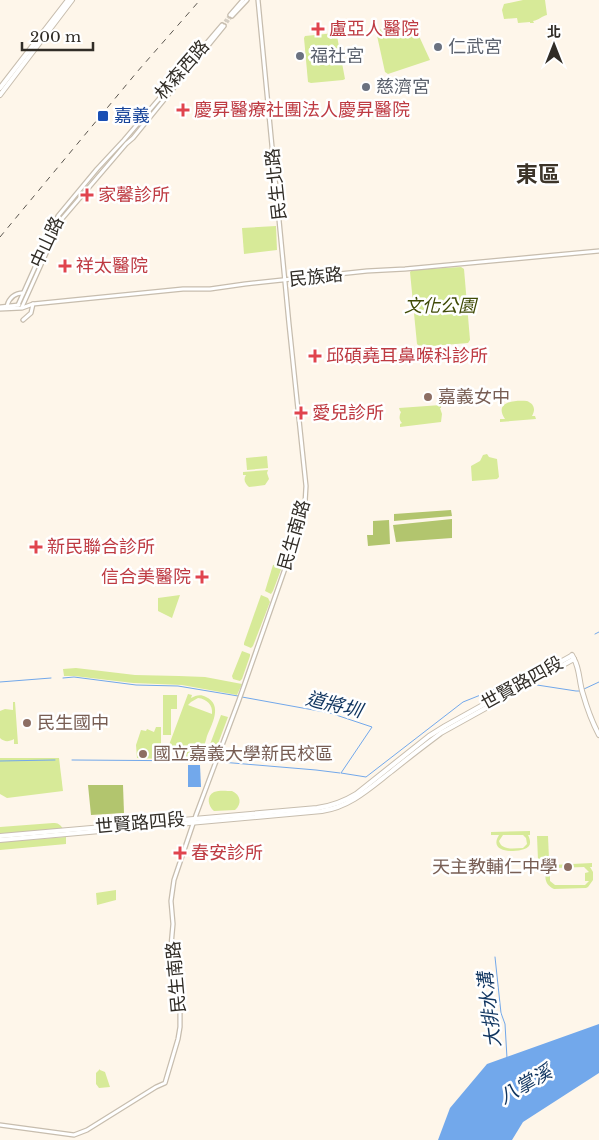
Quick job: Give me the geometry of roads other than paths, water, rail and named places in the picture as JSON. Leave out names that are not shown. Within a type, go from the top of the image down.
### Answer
[{"type":"main road","points":[[0,88],[68,0]]},
{"type":"main road","points":[[0,95],[72,0]]},
{"type":"main road","points":[[231,16],[245,0]]},
{"type":"main road","name":"民生北路","points":[[258,0],[294,369]]},
{"type":"main road","name":"林森西路","points":[[124,140],[223,25],[130,141]]},
{"type":"main road","name":"中山路","points":[[21,306],[28,294],[58,216],[124,140]]},
{"type":"main road","name":"中山路","points":[[21,306],[23,293],[63,218],[130,141]]},
{"type":"main road","name":"民族路","points":[[1,308],[182,289],[210,289],[285,280],[599,251]]},
{"type":"main road","points":[[7,306],[11,297],[23,293]]},
{"type":"main road","points":[[23,320],[30,315],[33,309],[33,304],[29,300],[28,294]]},
{"type":"main road","name":"民族路","points":[[1,308],[21,306]]},
{"type":"main road","name":"民生南路","points":[[0,1124],[74,1135],[87,1130],[156,1087],[165,1084],[180,1027],[180,1008],[170,956],[173,924],[171,901],[174,880],[288,560],[305,504],[306,486],[294,369]]},
{"type":"main road","name":"世賢路四段","points":[[71,832],[322,811],[335,808],[368,790],[441,733],[574,659],[587,708],[599,735]]},
{"type":"main road","points":[[0,836],[71,832]]},
{"type":"main road","points":[[0,840],[71,832]]},
{"type":"water","points":[[188,765],[200,765],[201,787],[188,787]]},
{"type":"water","name":"八掌溪","points":[[599,1024],[599,1073],[523,1122],[512,1140],[438,1140],[450,1108],[487,1064]]},
{"type":"waterway","points":[[595,634],[599,632]]},
{"type":"waterway","name":"道將圳","points":[[63,678],[74,677],[136,685],[178,686],[238,696]]},
{"type":"waterway","name":"道將圳","points":[[0,682],[51,678]]},
{"type":"waterway","name":"道將圳","points":[[242,697],[330,713],[372,727],[341,773],[366,777],[463,702],[513,682]]},
{"type":"waterway","name":"道將圳","points":[[584,689],[599,682]]},
{"type":"waterway","name":"道將圳","points":[[537,685],[580,691]]},
{"type":"waterway","points":[[0,761],[55,760]]},
{"type":"waterway","points":[[72,760],[213,761]]},
{"type":"waterway","points":[[221,762],[340,773]]},
{"type":"waterway","name":"大排水溝","points":[[495,957],[501,1013],[505,1024],[507,1058]]},
{"type":"tunnel","points":[[222,25],[230,15]]},
{"type":"tunnel","points":[[224,26],[232,16]]},
{"type":"railway","points":[[0,237],[137,72],[200,0]]},
{"type":"place","name":"盧亞人醫院","points":[[318,29]]},
{"type":"place","name":"仁武宮","points":[[438,47]]},
{"type":"place","name":"福社宮","points":[[300,56]]},
{"type":"place","name":"慈濟宮","points":[[366,87]]},
{"type":"place","name":"慶昇醫療社團法人慶昇醫院","points":[[183,110]]},
{"type":"place","name":"嘉義","points":[[103,116]]},
{"type":"place","name":"家馨診所","points":[[87,195]]},
{"type":"place","name":"祥太醫院","points":[[65,266]]},
{"type":"place","name":"邱碩堯耳鼻喉科診所","points":[[315,356]]},
{"type":"place","name":"嘉義女中","points":[[428,397]]},
{"type":"place","name":"愛兒診所","points":[[301,413]]},
{"type":"place","name":"新民聯合診所","points":[[36,547]]},
{"type":"place","name":"信合美醫院","points":[[202,577]]},
{"type":"place","name":"民生國中","points":[[27,723]]},
{"type":"place","name":"國立嘉義大學新民校區","points":[[143,754]]},
{"type":"place","name":"春安診所","points":[[180,853]]},
{"type":"place","name":"天主教輔仁中學","points":[[568,867]]},
{"type":"district","name":"東區","points":[[538,174]]},
{"type":"park label","name":"文化公園","points":[[440,306]]}]
